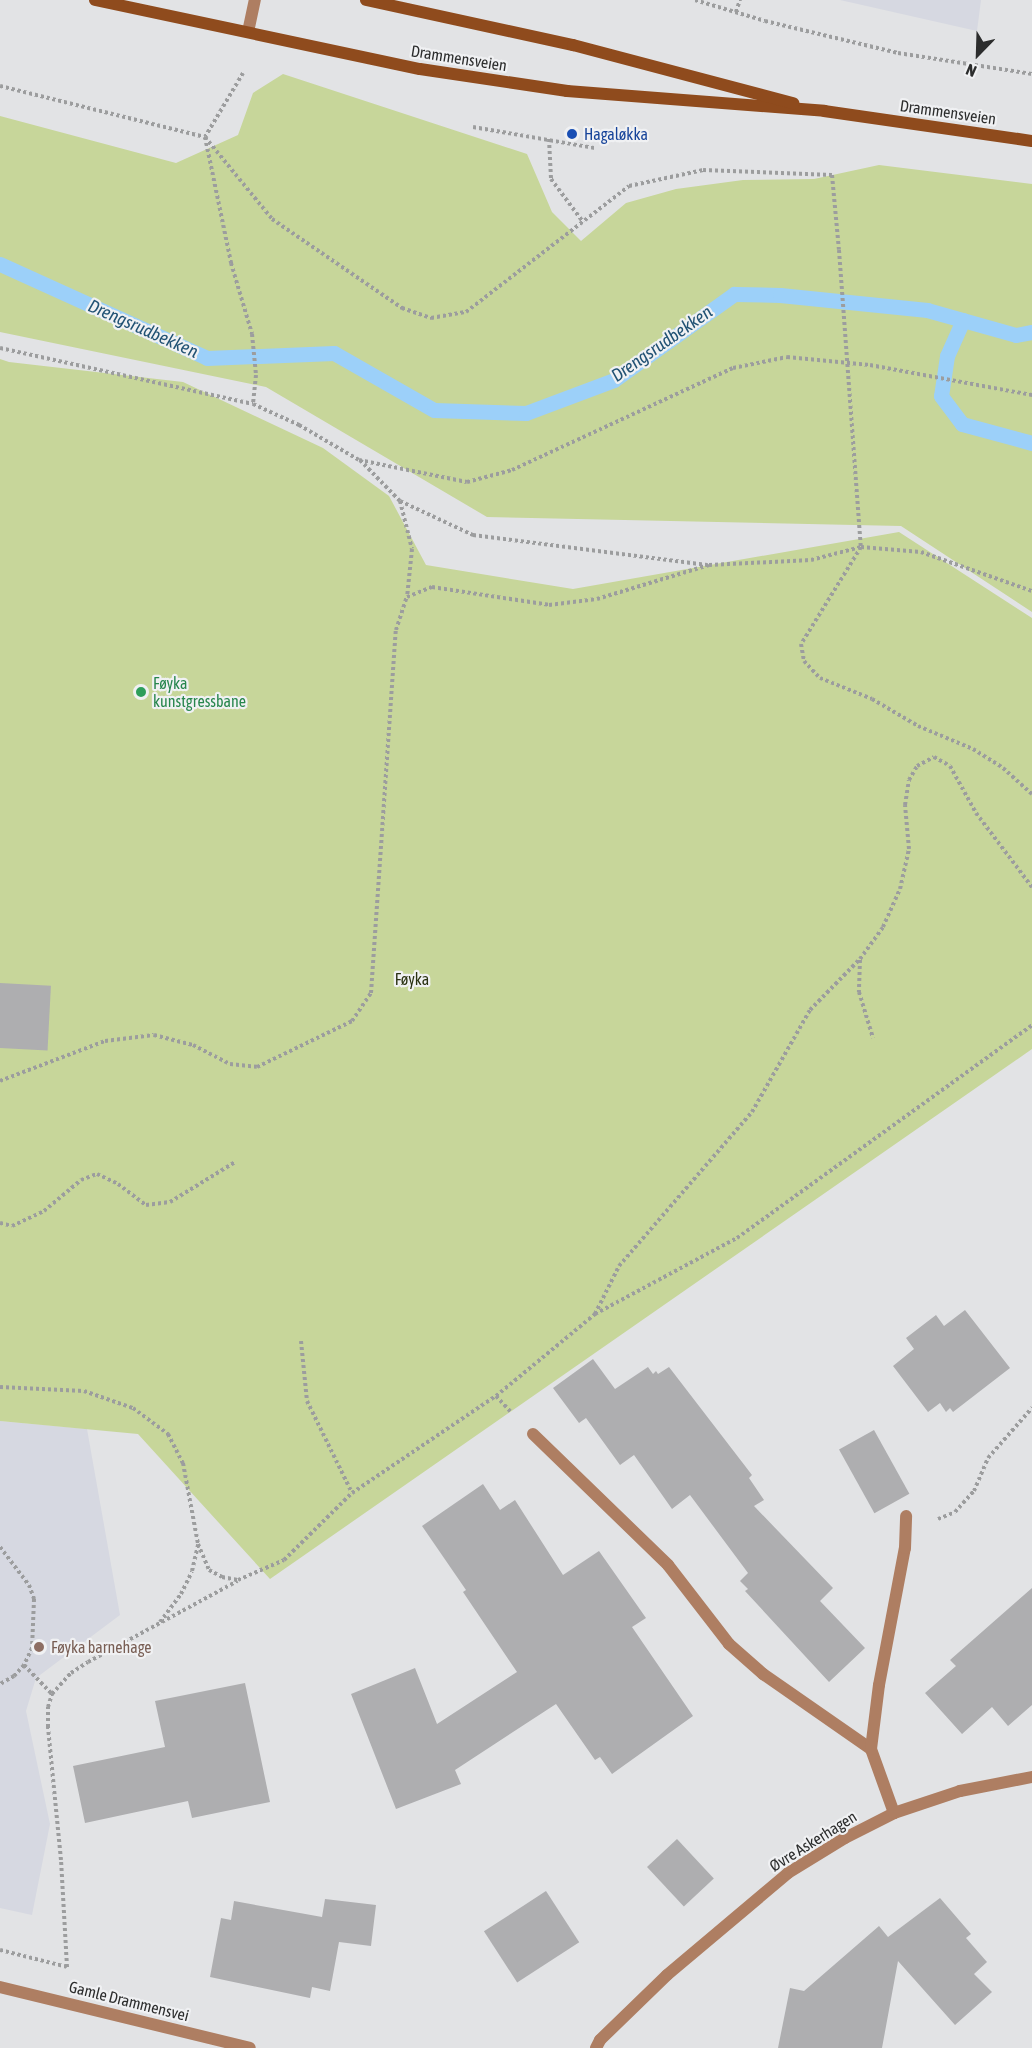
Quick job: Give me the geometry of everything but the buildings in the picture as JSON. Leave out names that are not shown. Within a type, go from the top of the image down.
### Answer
[{"type":"main road","name":"Drammensveien","points":[[95,0],[420,69],[567,92],[824,111],[1032,141]]},
{"type":"main road","name":"Drammensveien","points":[[366,0],[573,45],[824,111]]},
{"type":"street","points":[[248,33],[255,0]]},
{"type":"street","points":[[532,1434],[668,1565],[729,1644],[763,1674],[871,1749]]},
{"type":"street","points":[[894,1813],[871,1749],[879,1684],[906,1533],[906,1516]]},
{"type":"street","name":"Øvre Askerhagen","points":[[596,2048],[600,2040],[667,1975],[788,1873],[845,1838],[894,1813],[960,1791],[1032,1776]]},
{"type":"street","name":"Gamle Drammensvei","points":[[0,1987],[250,2048]]},
{"type":"path","points":[[695,0],[898,53],[1032,74]]},
{"type":"path","points":[[736,12],[740,0]]},
{"type":"path","points":[[243,73],[205,137],[231,263],[252,334],[256,375],[253,404]]},
{"type":"path","points":[[0,86],[205,137],[272,219],[402,308],[431,318],[466,312],[629,186],[703,170],[832,174],[861,547],[801,644],[804,661],[820,678],[872,699],[918,726],[973,750],[1003,768],[1032,794]]},
{"type":"path","points":[[473,127],[595,148]]},
{"type":"path","points":[[549,140],[551,179],[583,222]]},
{"type":"path","points":[[0,348],[253,404],[299,426],[359,460],[400,501],[473,536],[709,566],[811,560],[861,547],[921,552],[1032,591]]},
{"type":"path","points":[[359,460],[467,482],[512,470],[733,368],[787,357],[870,365],[1032,395]]},
{"type":"path","points":[[0,1081],[105,1041],[154,1035],[193,1045],[230,1064],[257,1067],[352,1021],[371,993],[396,630],[407,597],[412,549],[400,501]]},
{"type":"path","points":[[407,597],[432,587],[549,605],[597,599],[709,566]]},
{"type":"path","points":[[595,1314],[619,1266],[752,1112],[810,1010],[860,958],[883,927],[900,889],[909,849],[905,805],[909,780],[916,766],[934,757],[950,766],[976,813],[1032,887]]},
{"type":"path","points":[[860,958],[859,992],[873,1038]]},
{"type":"path","points":[[0,1950],[67,1967],[61,1860],[48,1707],[52,1694],[70,1673],[238,1580],[284,1560],[352,1494],[496,1396],[595,1314],[737,1238],[1032,1025]]},
{"type":"path","points":[[0,1223],[12,1226],[44,1211],[81,1180],[98,1174],[118,1184],[146,1205],[170,1202],[235,1162]]},
{"type":"path","points":[[301,1341],[307,1401],[352,1494]]},
{"type":"path","points":[[0,1388],[84,1392],[133,1408],[168,1434],[183,1463],[198,1544],[209,1570],[222,1577],[238,1580]]},
{"type":"path","points":[[906,1533],[956,1512],[974,1491],[988,1458],[1032,1408]]},
{"type":"path","points":[[158,1625],[181,1594],[192,1571],[198,1544]]},
{"type":"path","points":[[0,1547],[29,1585],[34,1599],[32,1648],[24,1665],[14,1676],[0,1684]]},
{"type":"path","points":[[24,1665],[52,1694]]},
{"type":"shaded area","points":[[840,0],[981,0],[977,31]]},
{"type":"shaded area","name":"Føyka barnehage","points":[[0,1421],[87,1429],[120,1615],[36,1678],[26,1711],[50,1824],[32,1915],[0,1908]]},
{"type":"green space","points":[[283,74],[527,154],[552,212],[581,241],[626,203],[676,189],[743,180],[814,179],[879,165],[1032,184],[1032,612],[901,526],[487,517],[266,387],[0,332],[0,116],[176,163],[238,135],[253,93]]},
{"type":"green space","name":"Føyka","points":[[0,359],[9,362],[183,382],[323,448],[389,496],[426,565],[573,589],[899,532],[1032,618],[1032,1049],[270,1579],[138,1434],[0,1421]]},
{"type":"waterway","name":"Drengsrudbekken","points":[[0,264],[207,358],[334,353],[434,410],[526,413],[614,380],[734,294],[780,295],[927,310],[1016,335],[1032,332]]},
{"type":"waterway","points":[[963,320],[947,356],[941,396],[962,424],[1032,443]]},
{"type":"place","name":"Hagaløkka","points":[[572,134]]},
{"type":"place","name":"Føyka kunstgressbane","points":[[141,692]]},
{"type":"place","name":"Føyka barnehage","points":[[39,1647]]}]
